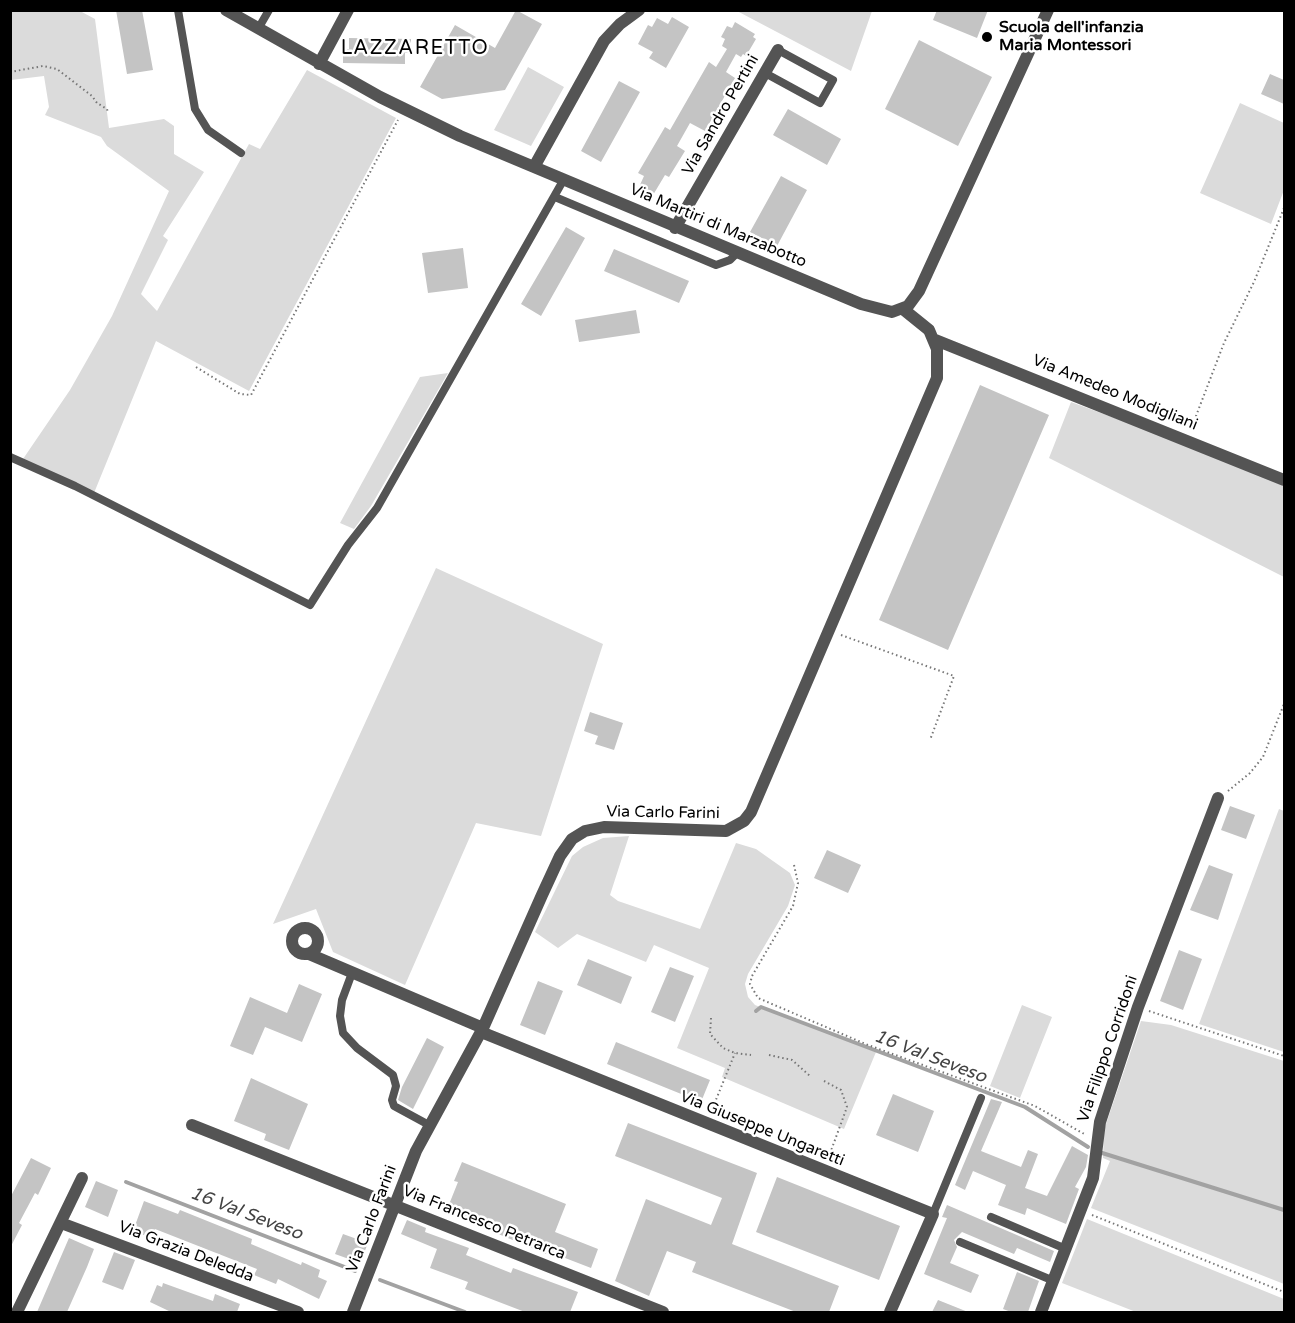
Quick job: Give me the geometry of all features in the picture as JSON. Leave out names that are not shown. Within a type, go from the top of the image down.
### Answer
[{"type":"street","name":"Via Martiri di Marzabotto","points":[[226,10],[320,64],[460,136],[675,228],[872,308],[892,312],[903,309]]},
{"type":"street","points":[[320,64],[348,10]]},
{"type":"street","points":[[534,167],[604,41],[620,24],[639,10]]},
{"type":"street","points":[[903,309],[919,291],[1048,10]]},
{"type":"street","name":"Via Sandro Pertini","points":[[675,228],[778,50]]},
{"type":"street","name":"Via Carlo Farini","points":[[353,1312],[429,1125],[482,1030],[560,856],[572,839],[585,831],[604,827],[726,831],[744,821],[751,812],[933,389],[939,368],[937,349],[922,322],[903,309]]},
{"type":"street","name":"Via Amedeo Modigliani","points":[[933,339],[1284,480]]},
{"type":"street","name":"Via Filippo Corridoni","points":[[1041,1312],[1094,1173],[1096,1138],[1138,1007],[1218,798]]},
{"type":"street","points":[[300,929],[309,929],[316,934],[318,943],[315,950],[309,954],[296,951],[292,944],[293,935],[300,929]]},
{"type":"street","name":"Via Giuseppe Ungaretti","points":[[318,943],[337,966]]},
{"type":"street","name":"Via Giuseppe Ungaretti","points":[[309,954],[706,1124],[933,1214]]},
{"type":"street","name":"Via Francesco Petrarca","points":[[192,1125],[663,1312]]},
{"type":"street","points":[[17,1312],[82,1178]]},
{"type":"street","points":[[890,1312],[933,1214]]},
{"type":"street","name":"Via Grazia Deledda","points":[[61,1223],[298,1312]]},
{"type":"lane","points":[[178,10],[195,109],[208,130],[241,153]]},
{"type":"lane","points":[[258,29],[268,10]]},
{"type":"lane","points":[[765,73],[820,103],[833,80],[778,50]]},
{"type":"lane","points":[[10,457],[75,486],[310,605],[348,545],[377,508],[564,179]]},
{"type":"lane","points":[[555,197],[716,265],[730,260],[737,253]]},
{"type":"lane","points":[[352,973],[342,1000],[340,1016],[344,1033],[357,1048],[393,1075],[396,1086],[392,1100],[394,1106],[429,1125]]},
{"type":"lane","points":[[933,1214],[981,1098]]},
{"type":"lane","points":[[991,1217],[1066,1249]]},
{"type":"lane","points":[[960,1242],[1054,1281]]},
{"type":"path","points":[[10,72],[43,66],[57,69],[108,112]]},
{"type":"path","points":[[196,367],[240,394],[251,395],[404,109]]},
{"type":"path","points":[[1187,440],[1224,343],[1254,282],[1284,208]]},
{"type":"path","points":[[828,630],[954,676],[930,740]]},
{"type":"path","points":[[1218,798],[1257,766],[1284,704]]},
{"type":"path","points":[[794,865],[798,883],[793,906],[752,976],[750,984],[758,998],[868,1045],[1035,1106],[1096,1138]]},
{"type":"path","points":[[1138,1007],[1284,1056]]},
{"type":"path","points":[[711,1018],[710,1034],[723,1048],[735,1053],[751,1055]]},
{"type":"path","points":[[706,1124],[735,1053]]},
{"type":"path","points":[[769,1055],[792,1060],[810,1076]]},
{"type":"path","points":[[823,1171],[847,1107],[841,1090],[824,1081]]},
{"type":"path","points":[[1081,1210],[1284,1292]]},
{"type":"shaded area","points":[[10,11],[80,11],[95,19],[109,128],[164,119],[174,126],[174,154],[204,172],[163,236],[168,240],[141,294],[157,311],[249,144],[260,149],[307,70],[396,118],[249,391],[156,341],[94,493],[23,459],[70,390],[112,316],[169,191],[107,146],[101,137],[45,115],[49,107],[44,76],[11,80]]},
{"type":"shaded area","points":[[737,11],[872,11],[851,71]]},
{"type":"shaded area","points":[[528,67],[564,87],[531,146],[494,130]]},
{"type":"shaded area","points":[[1240,103],[1284,123],[1284,190],[1271,224],[1200,193]]},
{"type":"shaded area","points":[[448,373],[371,506],[354,529],[340,523],[420,377]]},
{"type":"shaded area","points":[[1071,402],[1191,446],[1284,484],[1284,577],[1049,458]]},
{"type":"shaded area","points":[[436,568],[603,644],[541,836],[476,823],[405,985],[333,952],[316,909],[273,924]]},
{"type":"shaded area","points":[[1279,809],[1284,811],[1284,1052],[1199,1024]]},
{"type":"shaded area","points":[[629,836],[610,895],[618,901],[700,929],[736,843],[756,849],[790,873],[795,885],[788,906],[748,974],[745,984],[748,997],[755,1005],[876,1052],[844,1129],[722,1077],[725,1068],[677,1048],[709,968],[654,945],[646,962],[577,934],[558,948],[535,932],[572,856],[583,847],[603,838]]},
{"type":"shaded area","points":[[1022,1005],[1052,1017],[1020,1098],[990,1086]]},
{"type":"shaded area","points":[[1141,1021],[1171,1025],[1284,1061],[1284,1284],[1091,1208],[1110,1161],[1103,1158],[1104,1130]]},
{"type":"shaded area","points":[[1087,1219],[1284,1299],[1284,1312],[1136,1312],[1062,1283]]},
{"type":"building","points":[[116,10],[142,10],[153,70],[127,74]]},
{"type":"building","points":[[516,10],[542,24],[505,90],[442,99],[420,87],[455,25],[495,48]]},
{"type":"building","points":[[937,10],[988,10],[977,38],[933,20]]},
{"type":"building","points":[[672,17],[689,27],[666,68],[649,58],[653,52],[638,44],[648,25],[652,27],[657,18],[668,24]]},
{"type":"building","points":[[735,22],[755,34],[753,37],[756,39],[746,56],[743,54],[741,57],[736,54],[726,72],[735,78],[705,131],[690,123],[677,146],[685,151],[669,177],[665,175],[653,195],[639,187],[644,176],[638,173],[665,127],[670,130],[709,62],[716,67],[727,49],[722,46],[725,39],[721,37],[727,26],[732,28]]},
{"type":"building","points":[[349,38],[411,39],[411,53],[405,53],[405,64],[343,63],[343,49],[349,49]]},
{"type":"building","points":[[919,40],[992,77],[958,146],[885,109]]},
{"type":"building","points":[[1270,74],[1284,80],[1284,104],[1261,94]]},
{"type":"building","points":[[619,81],[640,92],[601,162],[581,151]]},
{"type":"building","points":[[788,109],[841,139],[827,165],[773,135]]},
{"type":"building","points":[[781,176],[807,190],[777,246],[750,232]]},
{"type":"building","points":[[566,227],[585,238],[541,316],[521,304]]},
{"type":"building","points":[[463,248],[468,288],[428,293],[422,253]]},
{"type":"building","points":[[614,249],[689,281],[679,303],[604,271]]},
{"type":"building","points":[[636,310],[640,333],[579,342],[575,320]]},
{"type":"building","points":[[980,385],[1049,415],[948,650],[879,620]]},
{"type":"building","points":[[590,712],[623,723],[614,750],[595,744],[598,736],[584,731]]},
{"type":"building","points":[[1230,806],[1255,815],[1246,839],[1221,830]]},
{"type":"building","points":[[827,850],[861,865],[848,893],[814,878]]},
{"type":"building","points":[[1209,865],[1233,874],[1218,920],[1190,910]]},
{"type":"building","points":[[1179,950],[1202,959],[1183,1010],[1160,1001]]},
{"type":"building","points":[[588,959],[632,977],[621,1004],[577,985]]},
{"type":"building","points":[[670,967],[694,976],[675,1022],[651,1012]]},
{"type":"building","points":[[538,981],[563,991],[545,1035],[520,1025]]},
{"type":"building","points":[[299,984],[322,994],[302,1042],[265,1027],[253,1055],[230,1046],[250,997],[287,1013]]},
{"type":"building","points":[[427,1038],[444,1047],[413,1109],[398,1100],[402,1087]]},
{"type":"building","points":[[616,1042],[710,1080],[701,1102],[607,1064]]},
{"type":"building","points":[[251,1078],[308,1104],[289,1150],[264,1140],[266,1134],[234,1121]]},
{"type":"building","points":[[893,1094],[934,1111],[918,1152],[876,1135]]},
{"type":"building","points":[[991,1099],[1002,1102],[981,1151],[1021,1167],[1028,1150],[1038,1154],[1025,1188],[1047,1196],[1072,1146],[1088,1155],[1086,1167],[1075,1187],[1079,1189],[1066,1224],[1027,1208],[1025,1215],[998,1205],[1006,1185],[973,1171],[965,1190],[955,1185]]},
{"type":"building","points":[[628,1123],[757,1173],[732,1244],[839,1286],[829,1312],[796,1312],[692,1272],[696,1262],[667,1251],[649,1296],[615,1281],[646,1199],[711,1225],[722,1198],[615,1156]]},
{"type":"building","points":[[31,1158],[51,1168],[38,1195],[35,1193],[19,1223],[22,1225],[10,1248],[10,1198]]},
{"type":"building","points":[[462,1162],[566,1204],[555,1232],[598,1249],[591,1268],[547,1251],[546,1254],[446,1212],[458,1182],[454,1181]]},
{"type":"building","points":[[777,1177],[900,1226],[879,1280],[756,1232]]},
{"type":"building","points":[[96,1181],[118,1190],[108,1217],[85,1207]]},
{"type":"building","points":[[144,1201],[178,1214],[180,1210],[252,1239],[251,1244],[301,1265],[302,1262],[320,1270],[318,1277],[327,1281],[319,1299],[278,1279],[276,1284],[254,1275],[257,1269],[155,1229],[152,1238],[133,1231]]},
{"type":"building","points":[[947,1205],[1054,1251],[1050,1262],[1017,1248],[1014,1254],[962,1232],[954,1240],[957,1247],[950,1263],[979,1275],[971,1293],[924,1274],[947,1218],[942,1217]]},
{"type":"building","points":[[407,1220],[426,1228],[425,1232],[469,1248],[466,1255],[511,1273],[513,1268],[578,1292],[570,1312],[525,1312],[465,1289],[468,1282],[430,1268],[437,1249],[401,1234]]},
{"type":"building","points":[[343,1234],[368,1243],[360,1263],[335,1254]]},
{"type":"building","points":[[69,1238],[94,1249],[87,1267],[67,1312],[37,1312]]},
{"type":"building","points":[[114,1252],[135,1260],[123,1290],[102,1282]]},
{"type":"building","points":[[1017,1272],[1039,1281],[1028,1312],[1011,1312],[1003,1309]]},
{"type":"building","points":[[163,1283],[213,1301],[215,1294],[240,1304],[237,1312],[171,1312],[150,1302],[157,1285],[162,1287]]},
{"type":"building","points":[[938,1300],[968,1312],[932,1312]]},
{"type":"waterway","name":"16 Val Seveso","points":[[756,1011],[761,1007],[1025,1107],[1088,1147]]},
{"type":"waterway","name":"16 Val Seveso","points":[[1099,1152],[1284,1210]]},
{"type":"waterway","name":"16 Val Seveso","points":[[126,1182],[355,1271]]},
{"type":"waterway","name":"16 Val Seveso","points":[[380,1280],[465,1312]]},
{"type":"place","name":"Scuola dell'infanzia Maria Montessori","points":[[987,37]]},
{"type":"district","name":"LAZZARETTO","points":[[415,49]]}]
